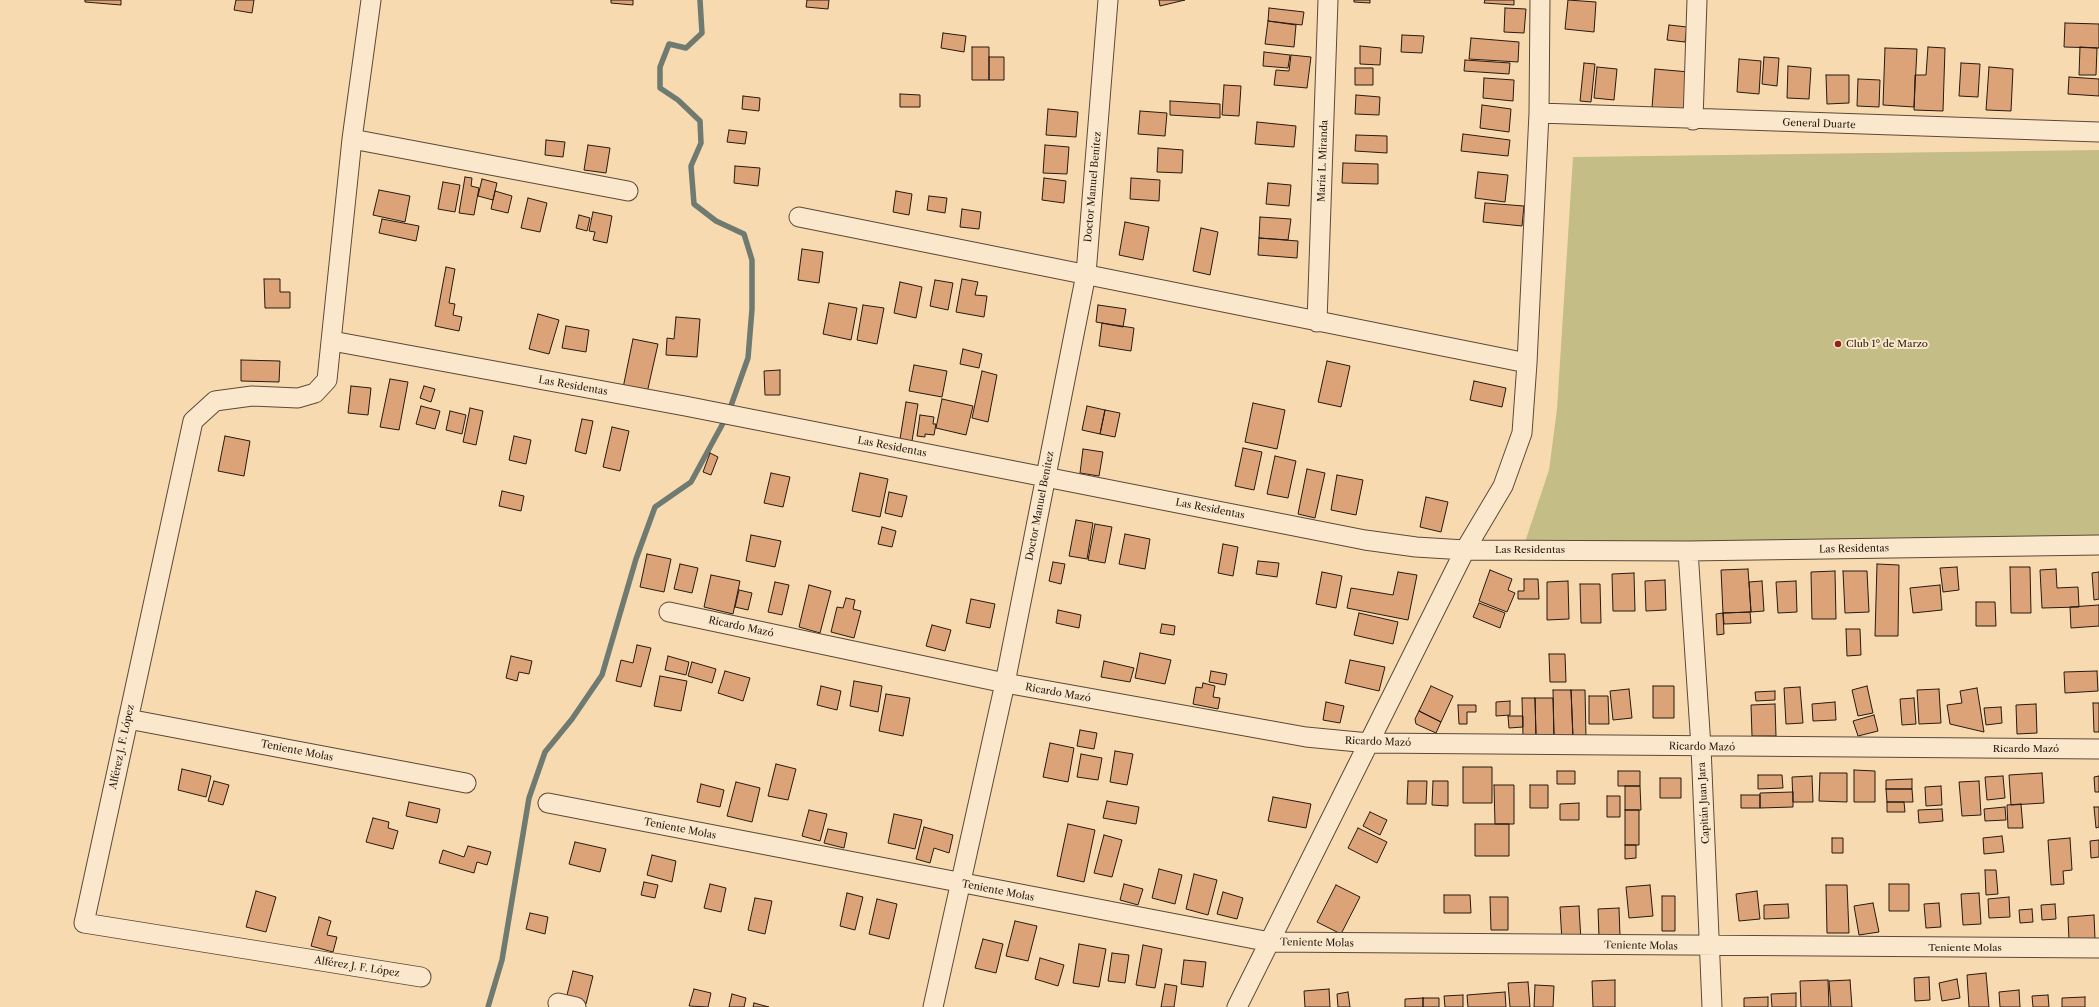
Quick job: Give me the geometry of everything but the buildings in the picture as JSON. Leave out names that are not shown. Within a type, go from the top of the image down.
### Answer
[{"type":"street","name":"Alférez J. F. López","points":[[371,0],[352,139],[327,380],[315,393],[298,398],[252,396],[215,401],[193,421],[84,923],[421,977]]},
{"type":"street","name":"Doctor Manuel Benítez","points":[[933,1007],[1005,683],[1086,274],[1108,0]]},
{"type":"street","name":"María L. Miranda","points":[[1318,322],[1328,0]]},
{"type":"street","points":[[1237,1007],[1466,550],[1503,486],[1522,433],[1527,363],[1539,113],[1540,0]]},
{"type":"street","points":[[1693,120],[1697,0]]},
{"type":"street","name":"General Duarte","points":[[1539,113],[1693,120],[2099,132]]},
{"type":"street","points":[[352,139],[628,191]]},
{"type":"street","points":[[799,217],[1527,363]]},
{"type":"street","name":"Las Residentas","points":[[332,341],[685,406],[1365,540],[1416,547],[1466,550],[1688,551],[2099,545]]},
{"type":"street","name":"Capitán Juan Jara","points":[[1688,551],[1701,747],[1712,1007]]},
{"type":"street","name":"Ricardo Mazó","points":[[669,612],[1005,683],[1306,738],[1369,743],[1701,747],[2099,749]]},
{"type":"street","name":"Teniente Molas","points":[[128,719],[466,783]]},
{"type":"street","name":"Teniente Molas","points":[[548,803],[961,884],[1270,942],[1710,947],[2099,948]]},
{"type":"street","points":[[558,1003],[576,1007]]},
{"type":"shaded area","points":[[2099,150],[2099,538],[1524,545],[1549,470],[1557,409],[1573,157]]},
{"type":"waterway","points":[[488,1007],[502,960],[529,798],[545,752],[572,719],[602,675],[636,559],[655,507],[691,482],[728,414],[748,358],[752,309],[752,260],[744,234],[716,221],[694,204],[691,166],[701,143],[700,121],[678,100],[660,88],[660,67],[669,44],[686,48],[702,33],[700,0]]},
{"type":"place","name":"Club 1º de Marzo","points":[[1838,344]]}]
